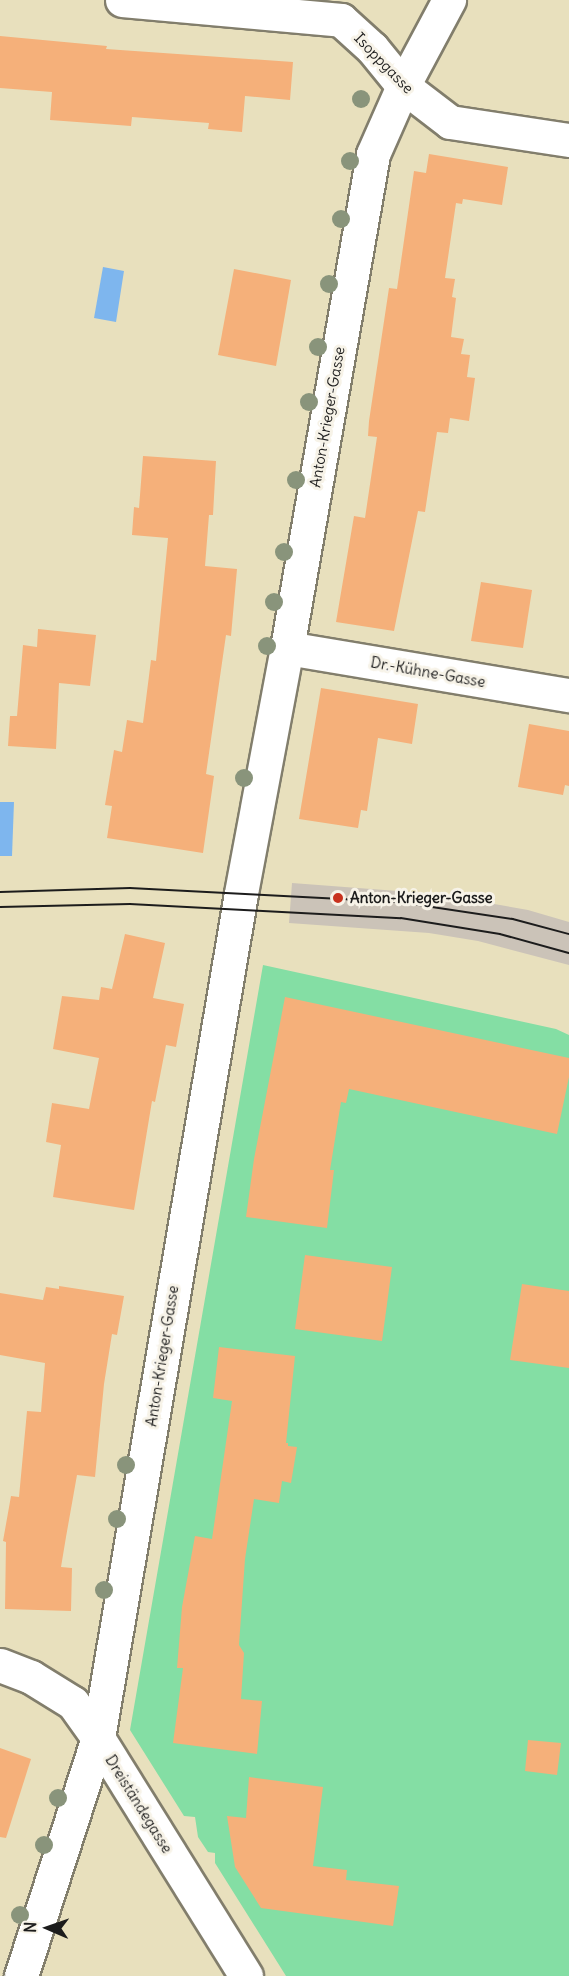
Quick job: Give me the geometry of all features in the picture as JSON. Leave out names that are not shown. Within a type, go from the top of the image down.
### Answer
[{"type":"street","name":"Isoppgasse","points":[[122,0],[341,20],[372,48],[403,87],[450,122],[569,140]]},
{"type":"street","name":"Anton-Krieger-Gasse","points":[[21,1976],[98,1738],[234,931],[287,648],[373,154],[403,87],[449,0]]},
{"type":"street","name":"Dr.-Kühne-Gasse","points":[[287,648],[569,695]]},
{"type":"street","name":"Dreiständegasse","points":[[0,1665],[31,1677],[73,1703],[98,1738],[246,1976]]},
{"type":"shaded area","points":[[292,883],[437,894],[528,910],[569,922],[569,965],[478,941],[429,933],[289,923]]},
{"type":"green space","points":[[263,965],[556,1029],[569,1035],[569,1976],[286,1976],[215,1863],[215,1853],[208,1852],[198,1837],[195,1817],[184,1816],[130,1730]]},
{"type":"water","points":[[103,267],[124,271],[116,322],[94,318]]},
{"type":"water","points":[[0,802],[14,802],[12,856],[0,856]]},
{"type":"building","points":[[0,36],[107,46],[106,49],[293,62],[290,100],[245,96],[242,132],[208,129],[209,123],[132,117],[131,126],[50,120],[52,92],[0,88]]},
{"type":"building","points":[[429,154],[508,167],[502,205],[463,199],[462,204],[456,203],[445,278],[455,279],[452,297],[456,298],[451,337],[464,339],[461,354],[470,355],[467,377],[475,378],[469,421],[450,418],[448,433],[437,432],[425,512],[418,511],[394,631],[336,622],[354,516],[365,518],[377,437],[368,436],[369,421],[389,288],[397,289],[414,171],[426,173]]},
{"type":"building","points":[[234,269],[291,280],[276,366],[218,355]]},
{"type":"building","points":[[143,456],[216,461],[213,515],[209,515],[205,566],[237,569],[231,636],[226,635],[206,774],[214,776],[203,853],[107,838],[112,806],[105,805],[114,750],[122,752],[127,720],[143,723],[151,660],[156,661],[168,538],[132,535],[134,507],[139,508]]},
{"type":"building","points":[[481,582],[532,590],[523,648],[471,641]]},
{"type":"building","points":[[38,629],[96,635],[90,686],[59,683],[56,749],[8,746],[10,716],[17,716],[23,645],[37,647]]},
{"type":"building","points":[[321,688],[418,704],[412,744],[378,738],[367,811],[361,810],[358,828],[299,819]]},
{"type":"building","points":[[529,724],[569,731],[569,786],[565,785],[563,795],[518,787]]},
{"type":"building","points":[[125,934],[165,943],[153,998],[184,1004],[176,1047],[166,1045],[155,1102],[152,1101],[134,1210],[53,1197],[61,1145],[46,1142],[52,1103],[89,1109],[99,1058],[53,1049],[62,996],[99,1000],[101,987],[112,989]]},
{"type":"building","points":[[285,997],[569,1058],[569,1077],[557,1134],[349,1089],[346,1103],[341,1102],[330,1170],[334,1170],[327,1228],[246,1217],[254,1159]]},
{"type":"building","points":[[305,1255],[392,1267],[382,1341],[295,1329]]},
{"type":"building","points":[[522,1284],[569,1291],[569,1368],[510,1360]]},
{"type":"building","points":[[59,1286],[124,1296],[117,1335],[112,1334],[104,1384],[95,1477],[77,1475],[61,1567],[72,1568],[71,1611],[5,1609],[6,1542],[3,1541],[11,1496],[19,1497],[27,1411],[41,1412],[45,1363],[0,1355],[0,1293],[43,1300],[46,1287],[59,1289]]},
{"type":"building","points":[[219,1347],[295,1356],[286,1443],[288,1446],[297,1447],[291,1483],[282,1481],[279,1503],[254,1499],[245,1559],[239,1645],[244,1653],[241,1699],[262,1701],[257,1754],[173,1743],[183,1668],[177,1668],[182,1607],[195,1536],[212,1539],[232,1401],[213,1398]]},
{"type":"building","points":[[528,1740],[561,1743],[557,1775],[525,1771]]},
{"type":"building","points":[[0,1748],[31,1759],[6,1838],[0,1837]]},
{"type":"building","points":[[249,1777],[323,1787],[313,1866],[347,1870],[346,1880],[399,1886],[393,1926],[261,1908],[235,1867],[227,1816],[246,1818]]},
{"type":"tram line","points":[[0,892],[130,888],[399,902],[513,919],[569,934]]},
{"type":"tram line","points":[[0,907],[130,904],[401,918],[500,934],[569,953]]},
{"type":"place","name":"Anton-Krieger-Gasse","points":[[338,898]]}]
